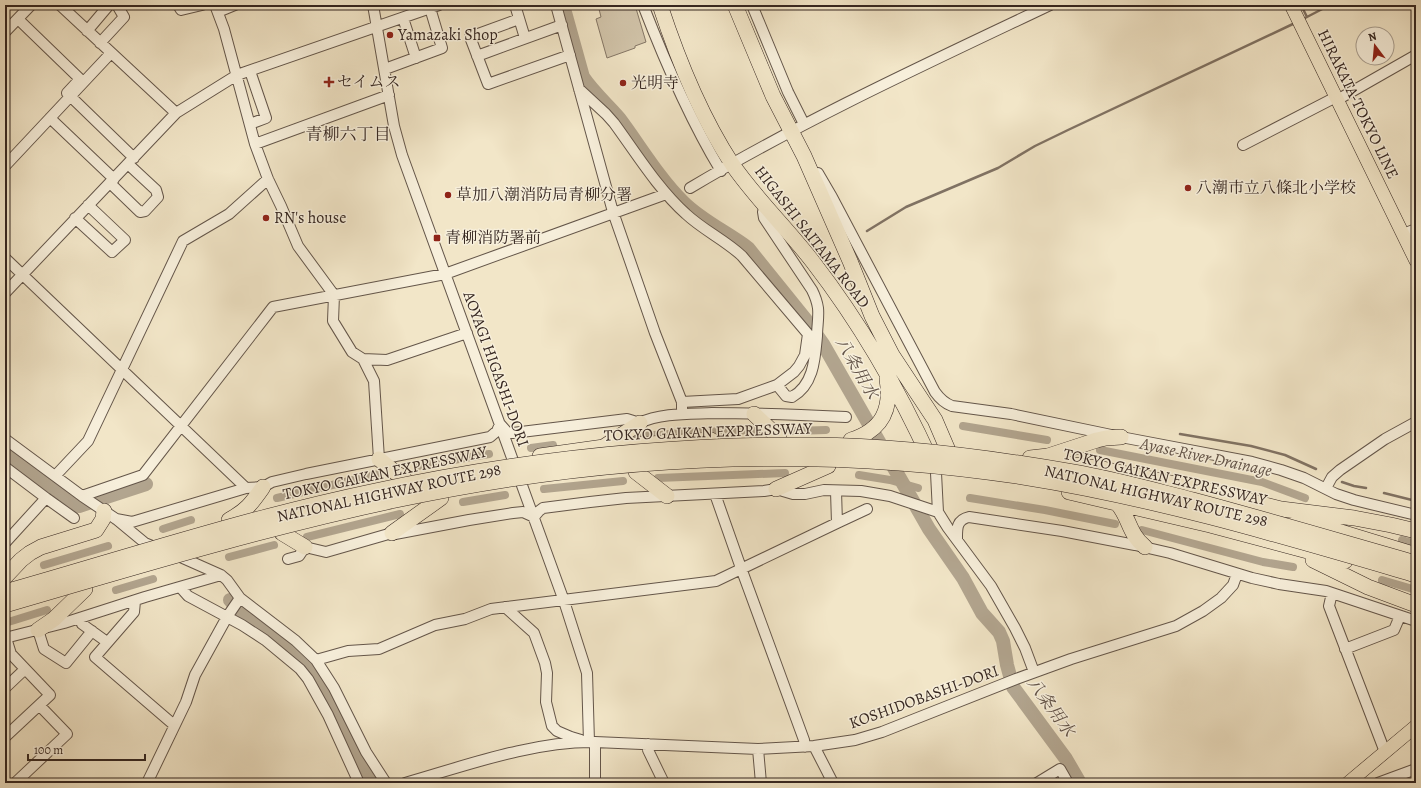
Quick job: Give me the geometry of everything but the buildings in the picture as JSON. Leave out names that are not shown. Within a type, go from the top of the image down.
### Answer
[{"type":"highway","name":"HIGASHI SAITAMA ROAD","points":[[660,5],[679,60],[696,99],[718,141],[727,168],[765,205],[794,237],[850,314],[886,372],[924,446],[936,473]]},
{"type":"highway","name":"HIGASHI SAITAMA ROAD","points":[[735,5],[773,96],[797,128],[804,156],[874,322],[892,355],[935,420],[947,448]]},
{"type":"highway","points":[[852,440],[861,437],[873,429],[886,412],[889,399],[886,372]]},
{"type":"highway","points":[[754,414],[779,438]]},
{"type":"highway","points":[[604,447],[640,423]]},
{"type":"highway","points":[[1030,458],[1048,456],[1106,438],[1121,437]]},
{"type":"highway","name":"NATIONAL HIGHWAY ROUTE 298","points":[[5,585],[229,520],[404,478],[604,447],[696,440],[779,438],[852,440],[947,448],[1030,458],[1103,469],[1227,495],[1281,509],[1354,518],[1416,530]]},
{"type":"highway","name":"TOKYO GAIKAN EXPRESSWAY","points":[[5,592],[200,534],[323,503],[432,479],[600,454],[751,446],[816,445],[920,451],[1076,472],[1139,486],[1274,522],[1416,563]]},
{"type":"highway","points":[[936,473],[947,448]]},
{"type":"highway","points":[[379,459],[404,478]]},
{"type":"highway","name":"TOKYO GAIKAN EXPRESSWAY","points":[[5,605],[202,547],[278,527],[446,490],[584,470],[666,463],[766,459],[821,459],[908,464],[986,472],[1068,485],[1209,517],[1416,575]]},
{"type":"highway","name":"NATIONAL HIGHWAY ROUTE 298","points":[[5,612],[186,559],[282,533],[441,498],[522,484],[581,477],[692,467],[750,465],[877,468],[936,473],[1033,485],[1077,494],[1218,527],[1285,546],[1368,587],[1416,605]]},
{"type":"highway","points":[[776,489],[828,466]]},
{"type":"highway","points":[[636,472],[668,496]]},
{"type":"highway","points":[[229,520],[244,512],[263,487]]},
{"type":"highway","points":[[1227,495],[1296,519],[1416,555]]},
{"type":"highway","points":[[392,533],[441,498]]},
{"type":"highway","points":[[1117,503],[1123,511],[1133,534],[1145,547]]},
{"type":"highway","points":[[5,577],[21,560],[41,547],[96,530],[101,525],[107,512]]},
{"type":"highway","points":[[282,533],[305,547]]},
{"type":"highway","points":[[1285,546],[1416,582]]},
{"type":"highway","points":[[38,630],[54,619],[85,589]]},
{"type":"main road","name":"HIRAKATA-TOKYO LINE","points":[[1291,5],[1416,262]]},
{"type":"main road","points":[[1351,782],[1416,726]]},
{"type":"street","points":[[5,32],[31,5]]},
{"type":"street","points":[[60,5],[176,113]]},
{"type":"street","points":[[178,5],[182,10],[202,5]]},
{"type":"street","points":[[235,5],[216,8],[224,29],[255,144],[268,179],[298,246],[334,295],[333,321],[352,352],[363,359],[387,360],[467,333]]},
{"type":"street","name":"AOYAGI HIGASHI-DORI","points":[[374,5],[398,143],[564,601],[587,673],[595,783]]},
{"type":"street","points":[[515,5],[525,38]]},
{"type":"street","points":[[556,5],[613,212],[655,333],[682,402],[682,413]]},
{"type":"street","points":[[643,5],[667,65],[696,128],[727,168]]},
{"type":"street","points":[[752,5],[788,92],[797,128]]},
{"type":"street","points":[[690,188],[797,128],[913,70],[1050,5]]},
{"type":"street","points":[[87,31],[117,6],[124,16],[100,43]]},
{"type":"street","points":[[5,293],[176,113],[237,75],[323,44],[434,7],[442,48],[385,69]]},
{"type":"street","points":[[403,18],[416,58]]},
{"type":"street","points":[[18,19],[80,79],[67,93],[131,161],[156,190],[158,197],[145,211],[140,212],[112,181],[50,118]]},
{"type":"street","points":[[519,19],[470,37],[488,84],[570,55]]},
{"type":"street","points":[[477,56],[562,25]]},
{"type":"street","points":[[5,166],[111,53]]},
{"type":"street","points":[[1242,145],[1337,99],[1416,55]]},
{"type":"street","points":[[250,71],[266,118],[250,124]]},
{"type":"street","points":[[579,89],[614,123],[666,194],[702,228],[731,245],[808,334],[805,355],[799,366],[794,372],[776,385],[738,399],[682,402]]},
{"type":"street","points":[[255,144],[389,95]]},
{"type":"street","points":[[804,156],[821,178],[832,197],[940,399],[945,404],[1011,414],[1252,462],[1281,470],[1354,500],[1416,515]]},
{"type":"street","points":[[55,476],[88,441],[183,241],[229,214],[268,179]]},
{"type":"street","points":[[82,496],[143,475],[273,307],[445,274],[666,194]]},
{"type":"street","points":[[75,218],[112,252],[125,240],[88,205]]},
{"type":"street","points":[[765,205],[763,212],[764,218],[812,290],[818,309],[816,354],[808,380],[803,388],[792,397],[786,396],[776,385]]},
{"type":"street","points":[[1403,234],[1416,229]]},
{"type":"street","points":[[5,258],[246,488]]},
{"type":"street","points":[[363,359],[374,381],[379,459]]},
{"type":"street","points":[[107,512],[132,522],[246,488],[263,487],[272,482],[490,437],[497,430],[500,424],[507,432],[513,433],[628,419],[640,423],[647,419],[682,413],[846,416]]},
{"type":"street","points":[[1326,488],[1332,477],[1340,470],[1385,439],[1416,422]]},
{"type":"street","points":[[5,439],[82,496],[107,512],[146,544],[186,559],[221,575],[227,580],[240,598],[296,641],[316,660],[334,688],[366,752],[386,783]]},
{"type":"street","points":[[5,467],[74,518]]},
{"type":"street","points":[[936,473],[938,512],[991,586],[1005,609],[1025,648],[1034,672]]},
{"type":"street","points":[[288,559],[299,556],[305,547],[326,552],[392,533],[395,534],[513,513],[523,512],[534,517],[539,511],[552,506],[626,498],[715,494],[776,489],[793,494],[805,494],[824,490],[861,491],[890,496],[938,512]]},
{"type":"street","points":[[836,491],[837,523]]},
{"type":"street","points":[[715,494],[804,740],[810,746],[833,783]]},
{"type":"street","points":[[5,543],[46,498]]},
{"type":"street","points":[[316,660],[348,650],[379,649],[435,625],[465,619],[491,609],[716,581],[867,509]]},
{"type":"street","points":[[957,540],[958,524],[963,519],[969,517],[1062,531],[1170,553],[1237,574],[1279,584],[1332,593],[1416,621]]},
{"type":"street","name":"KOSHIDOBASHI-DORI","points":[[405,783],[522,750],[567,743],[592,742],[758,749],[810,746],[855,740],[882,732],[1034,672],[1176,626],[1221,598],[1233,585],[1237,574]]},
{"type":"street","points":[[7,732],[40,706],[50,695],[11,654],[5,638],[80,618],[221,575]]},
{"type":"street","points":[[180,587],[188,596],[265,640],[300,669],[308,679],[328,715],[359,783]]},
{"type":"street","points":[[1332,593],[1329,606],[1385,752]]},
{"type":"street","points":[[147,783],[190,692],[195,675],[227,617],[240,598]]},
{"type":"street","points":[[135,601],[134,612],[95,657],[174,725]]},
{"type":"street","points":[[505,608],[531,630],[546,663],[546,702],[552,726],[557,731],[570,737],[592,742]]},
{"type":"street","points":[[1345,649],[1394,630],[1400,616]]},
{"type":"street","points":[[80,618],[82,624],[107,642]]},
{"type":"street","points":[[38,630],[44,649],[66,663],[92,632]]},
{"type":"street","points":[[5,688],[25,669]]},
{"type":"street","points":[[15,783],[67,734],[40,706]]},
{"type":"street","points":[[648,744],[648,750],[664,783]]},
{"type":"street","points":[[758,749],[761,783]]},
{"type":"street","points":[[1378,783],[1394,780],[1416,769]]},
{"type":"street","points":[[1037,783],[1060,770],[1068,783]]},
{"type":"shaded area","points":[[598,5],[635,5],[646,42],[635,46],[635,48],[607,58],[596,19],[601,17]]},
{"type":"waterway","name":"八条用水","points":[[563,5],[583,77],[619,118],[657,172],[674,192],[690,209],[748,248],[806,320],[823,344],[929,529],[963,578],[982,613],[999,632],[1003,641],[1013,687],[1066,759],[1080,783]]},
{"type":"waterway","points":[[1301,5],[1307,17]]},
{"type":"waterway","points":[[1305,18],[1330,5]]},
{"type":"waterway","points":[[867,231],[906,207],[998,168],[1035,146],[1295,23]]},
{"type":"waterway","name":"Ayase River Drainage","points":[[963,426],[1047,440]]},
{"type":"waterway","name":"Ayase River Drainage","points":[[638,436],[757,430]]},
{"type":"waterway","name":"Ayase River Drainage","points":[[792,431],[826,430]]},
{"type":"waterway","points":[[1180,434],[1251,446],[1285,455],[1316,469]]},
{"type":"waterway","name":"Ayase River Drainage","points":[[531,448],[553,445]]},
{"type":"waterway","name":"Ayase River Drainage","points":[[1100,450],[1262,482],[1305,498]]},
{"type":"waterway","points":[[5,453],[79,506],[146,484]]},
{"type":"waterway","name":"Ayase River Drainage","points":[[417,466],[489,454]]},
{"type":"waterway","name":"Ayase River Drainage","points":[[658,478],[785,473]]},
{"type":"waterway","name":"Ayase River Drainage","points":[[277,498],[379,474]]},
{"type":"waterway","name":"Ayase River Drainage","points":[[859,475],[890,480],[918,488]]},
{"type":"waterway","name":"Ayase River Drainage","points":[[544,489],[623,481]]},
{"type":"waterway","points":[[1342,482],[1366,488]]},
{"type":"waterway","points":[[1384,493],[1416,501]]},
{"type":"waterway","name":"Ayase River Drainage","points":[[463,502],[505,495]]},
{"type":"waterway","name":"Ayase River Drainage","points":[[970,498],[1045,510],[1115,524]]},
{"type":"waterway","name":"Ayase River Drainage","points":[[307,537],[400,514]]},
{"type":"waterway","name":"Ayase River Drainage","points":[[163,529],[191,520]]},
{"type":"waterway","name":"Ayase River Drainage","points":[[1142,530],[1263,562],[1293,567]]},
{"type":"waterway","name":"Ayase River Drainage","points":[[1402,540],[1416,544]]},
{"type":"waterway","name":"Ayase River Drainage","points":[[229,557],[274,545]]},
{"type":"waterway","name":"Ayase River Drainage","points":[[44,565],[108,546]]},
{"type":"waterway","name":"Ayase River Drainage","points":[[116,590],[153,579]]},
{"type":"waterway","name":"Ayase River Drainage","points":[[1382,580],[1416,590]]},
{"type":"waterway","points":[[230,600],[241,612],[302,655],[339,712],[373,783]]},
{"type":"waterway","name":"Ayase River Drainage","points":[[5,623],[47,610]]},
{"type":"place","name":"Yamazaki Shop","points":[[390,35]]},
{"type":"place","name":"セイムス","points":[[329,82]]},
{"type":"place","name":"光明寺","points":[[623,83]]},
{"type":"place","name":"八潮市立八條北小学校","points":[[1188,188]]},
{"type":"place","name":"草加八潮消防局青柳分署","points":[[448,195]]},
{"type":"place","name":"RN's house","points":[[266,218]]},
{"type":"place","name":"青柳消防署前","points":[[437,238]]},
{"type":"district","name":"青柳六丁目","points":[[348,134]]}]
